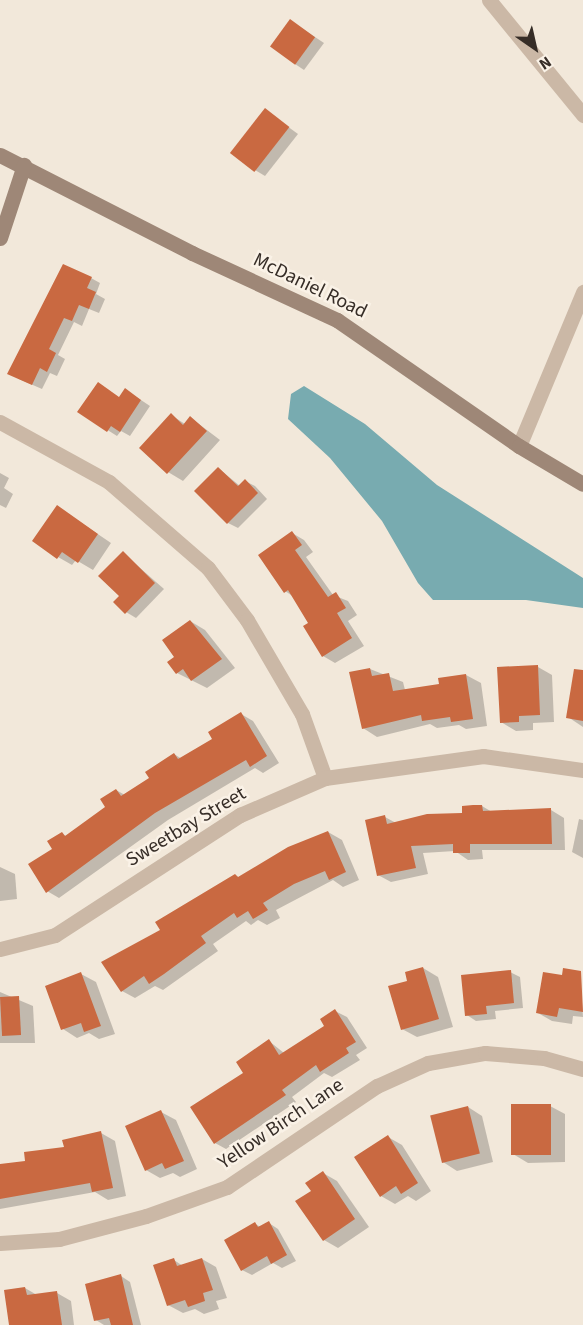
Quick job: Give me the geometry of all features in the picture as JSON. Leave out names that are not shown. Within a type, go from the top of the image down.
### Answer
[{"type":"main road","name":"McDaniel Road","points":[[0,155],[24,165],[192,253],[337,320],[519,446],[583,484]]},
{"type":"main road","points":[[0,238],[24,165]]},
{"type":"street","points":[[489,0],[583,115]]},
{"type":"street","points":[[519,446],[583,292]]},
{"type":"street","points":[[0,422],[110,482],[208,568],[248,620],[302,714],[325,778]]},
{"type":"street","name":"Sweetbay Street","points":[[0,949],[55,936],[240,815],[325,778],[483,756],[583,770]]},
{"type":"street","name":"Yellow Birch Lane","points":[[0,1243],[59,1239],[146,1216],[227,1187],[377,1086],[428,1063],[485,1053],[544,1058],[583,1069]]},
{"type":"water","points":[[304,386],[365,424],[437,485],[583,578],[583,608],[526,600],[433,600],[418,583],[382,521],[330,458],[288,419],[291,394]]},
{"type":"building","points":[[290,19],[315,37],[295,65],[270,47]]},
{"type":"building","points":[[265,108],[289,127],[254,172],[230,153]]},
{"type":"building","points":[[63,264],[92,277],[87,288],[96,292],[89,309],[79,305],[72,321],[64,318],[49,349],[56,353],[47,372],[40,368],[32,385],[7,374]]},
{"type":"building","points":[[98,382],[119,397],[125,388],[141,400],[120,432],[111,426],[107,432],[77,412]]},
{"type":"building","points":[[171,413],[183,425],[190,416],[207,431],[167,474],[139,448]]},
{"type":"building","points":[[218,467],[238,486],[245,479],[258,493],[227,524],[194,491]]},
{"type":"building","points":[[57,505],[98,534],[78,563],[62,552],[57,559],[32,541]]},
{"type":"building","points":[[292,531],[302,545],[295,550],[328,597],[336,592],[346,608],[337,613],[352,638],[322,657],[303,626],[308,623],[288,590],[284,593],[258,555]]},
{"type":"building","points":[[123,551],[155,583],[125,614],[113,602],[119,596],[98,576]]},
{"type":"building","points":[[190,620],[222,659],[191,681],[183,669],[176,674],[167,662],[174,657],[162,640]]},
{"type":"building","points":[[538,665],[540,715],[519,716],[519,722],[500,723],[497,667]]},
{"type":"building","points":[[370,668],[372,676],[389,673],[393,691],[439,684],[438,678],[466,674],[473,719],[451,722],[450,717],[422,721],[421,715],[362,729],[349,672]]},
{"type":"building","points":[[574,669],[583,670],[583,721],[566,718]]},
{"type":"building","points":[[241,712],[267,756],[250,767],[246,760],[155,813],[46,893],[28,864],[52,849],[47,841],[62,832],[65,836],[105,807],[100,799],[116,789],[121,796],[149,778],[145,772],[174,753],[178,759],[212,739],[208,732]]},
{"type":"building","points":[[482,805],[483,811],[551,808],[552,844],[470,844],[470,853],[453,853],[453,844],[411,846],[416,868],[377,876],[365,820],[385,815],[387,824],[427,814],[462,813],[462,806]]},
{"type":"building","points":[[328,831],[346,872],[329,880],[325,871],[294,884],[263,903],[268,910],[253,919],[248,911],[237,918],[234,913],[201,936],[206,943],[164,974],[149,984],[144,976],[121,992],[101,962],[160,930],[155,922],[235,874],[238,877],[288,847]]},
{"type":"building","points":[[423,967],[439,1019],[401,1030],[388,986],[407,981],[405,972]]},
{"type":"building","points":[[563,968],[581,971],[583,1012],[559,1008],[557,1017],[536,1013],[543,972],[562,975]]},
{"type":"building","points":[[511,970],[514,1003],[486,1006],[487,1014],[465,1016],[461,975]]},
{"type":"building","points":[[81,972],[101,1026],[84,1032],[81,1023],[61,1030],[45,986]]},
{"type":"building","points":[[19,996],[21,1035],[2,1036],[0,997]]},
{"type":"building","points":[[335,1009],[356,1042],[346,1048],[349,1053],[320,1072],[316,1065],[282,1090],[286,1095],[214,1144],[190,1107],[243,1073],[236,1062],[269,1039],[279,1055],[324,1026],[320,1019]]},
{"type":"building","points":[[511,1104],[551,1104],[551,1155],[511,1155]]},
{"type":"building","points":[[468,1106],[480,1154],[442,1163],[430,1115]]},
{"type":"building","points":[[161,1110],[184,1161],[165,1169],[162,1163],[145,1171],[125,1126]]},
{"type":"building","points":[[101,1131],[113,1188],[92,1192],[90,1183],[0,1199],[0,1164],[25,1161],[24,1152],[64,1147],[62,1140]]},
{"type":"building","points":[[388,1135],[418,1183],[401,1194],[396,1186],[380,1197],[354,1157]]},
{"type":"building","points":[[323,1171],[355,1219],[323,1241],[295,1201],[311,1191],[305,1183]]},
{"type":"building","points":[[269,1221],[287,1255],[271,1264],[267,1256],[241,1271],[224,1240],[255,1222],[258,1227]]},
{"type":"building","points":[[174,1258],[177,1266],[202,1258],[213,1290],[203,1293],[205,1301],[188,1307],[185,1300],[167,1306],[153,1265]]},
{"type":"building","points":[[121,1274],[133,1325],[111,1325],[109,1318],[94,1321],[85,1284]]},
{"type":"building","points":[[25,1287],[27,1295],[57,1291],[62,1325],[9,1325],[4,1290]]}]
